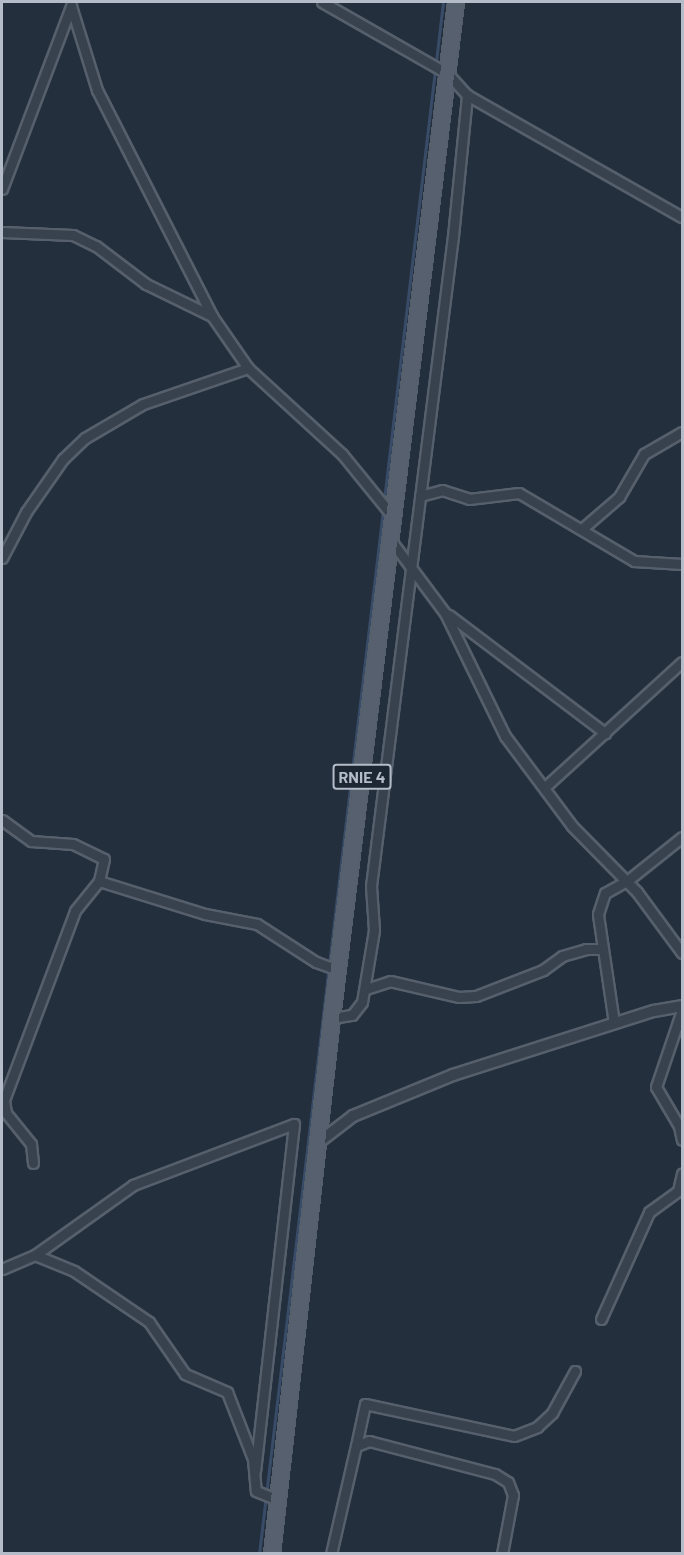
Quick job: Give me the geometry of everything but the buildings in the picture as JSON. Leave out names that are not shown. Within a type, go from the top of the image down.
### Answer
[{"type":"main road","name":"RNIE 4","points":[[272,1554],[332,1018],[332,968],[395,520],[456,2]]},
{"type":"street","points":[[322,2],[448,74],[467,95],[682,217]]},
{"type":"street","points":[[2,189],[71,4]]},
{"type":"street","points":[[71,4],[97,90],[212,316],[248,368],[342,454],[395,520]]},
{"type":"street","points":[[332,1018],[352,1015],[366,988],[374,930],[371,886],[460,184],[467,95]]},
{"type":"street","points":[[2,232],[73,235],[96,246],[146,284],[212,316]]},
{"type":"street","points":[[2,558],[26,512],[63,459],[85,438],[143,404],[248,368]]},
{"type":"street","points":[[583,528],[618,497],[644,454],[682,432]]},
{"type":"street","points":[[420,496],[442,490],[469,499],[519,493],[583,528],[634,561],[682,564]]},
{"type":"street","points":[[392,542],[445,613],[505,736],[572,826],[627,881],[682,953]]},
{"type":"street","points":[[445,613],[605,733]]},
{"type":"street","points":[[545,788],[682,662]]},
{"type":"street","points":[[2,820],[31,841],[73,844],[90,850],[104,859],[99,880],[75,911],[9,1081],[6,1113],[26,1135],[33,1163]]},
{"type":"street","points":[[614,1023],[601,949],[598,914],[605,893],[627,881],[682,837]]},
{"type":"street","points":[[99,880],[206,914],[257,924],[332,968]]},
{"type":"street","points":[[366,988],[390,981],[459,997],[476,996],[543,970],[562,956],[586,949],[601,949]]},
{"type":"street","points":[[318,1142],[353,1116],[396,1098],[614,1023],[682,1008]]},
{"type":"street","points":[[682,1008],[656,1087],[679,1126],[682,1140]]},
{"type":"street","points":[[2,1269],[35,1255],[133,1185],[294,1124],[255,1470],[256,1491],[278,1500]]},
{"type":"street","points":[[601,1319],[649,1212],[678,1191],[682,1173]]},
{"type":"street","points":[[35,1255],[74,1271],[149,1322],[185,1374],[227,1392],[255,1470]]},
{"type":"street","points":[[331,1554],[364,1404],[514,1436],[537,1427],[552,1413],[575,1371]]},
{"type":"street","points":[[356,1446],[369,1441],[495,1474],[508,1482],[513,1495],[502,1554]]},
{"type":"waterway","points":[[384,500],[443,2]]},
{"type":"waterway","points":[[259,1554],[383,510]]}]
